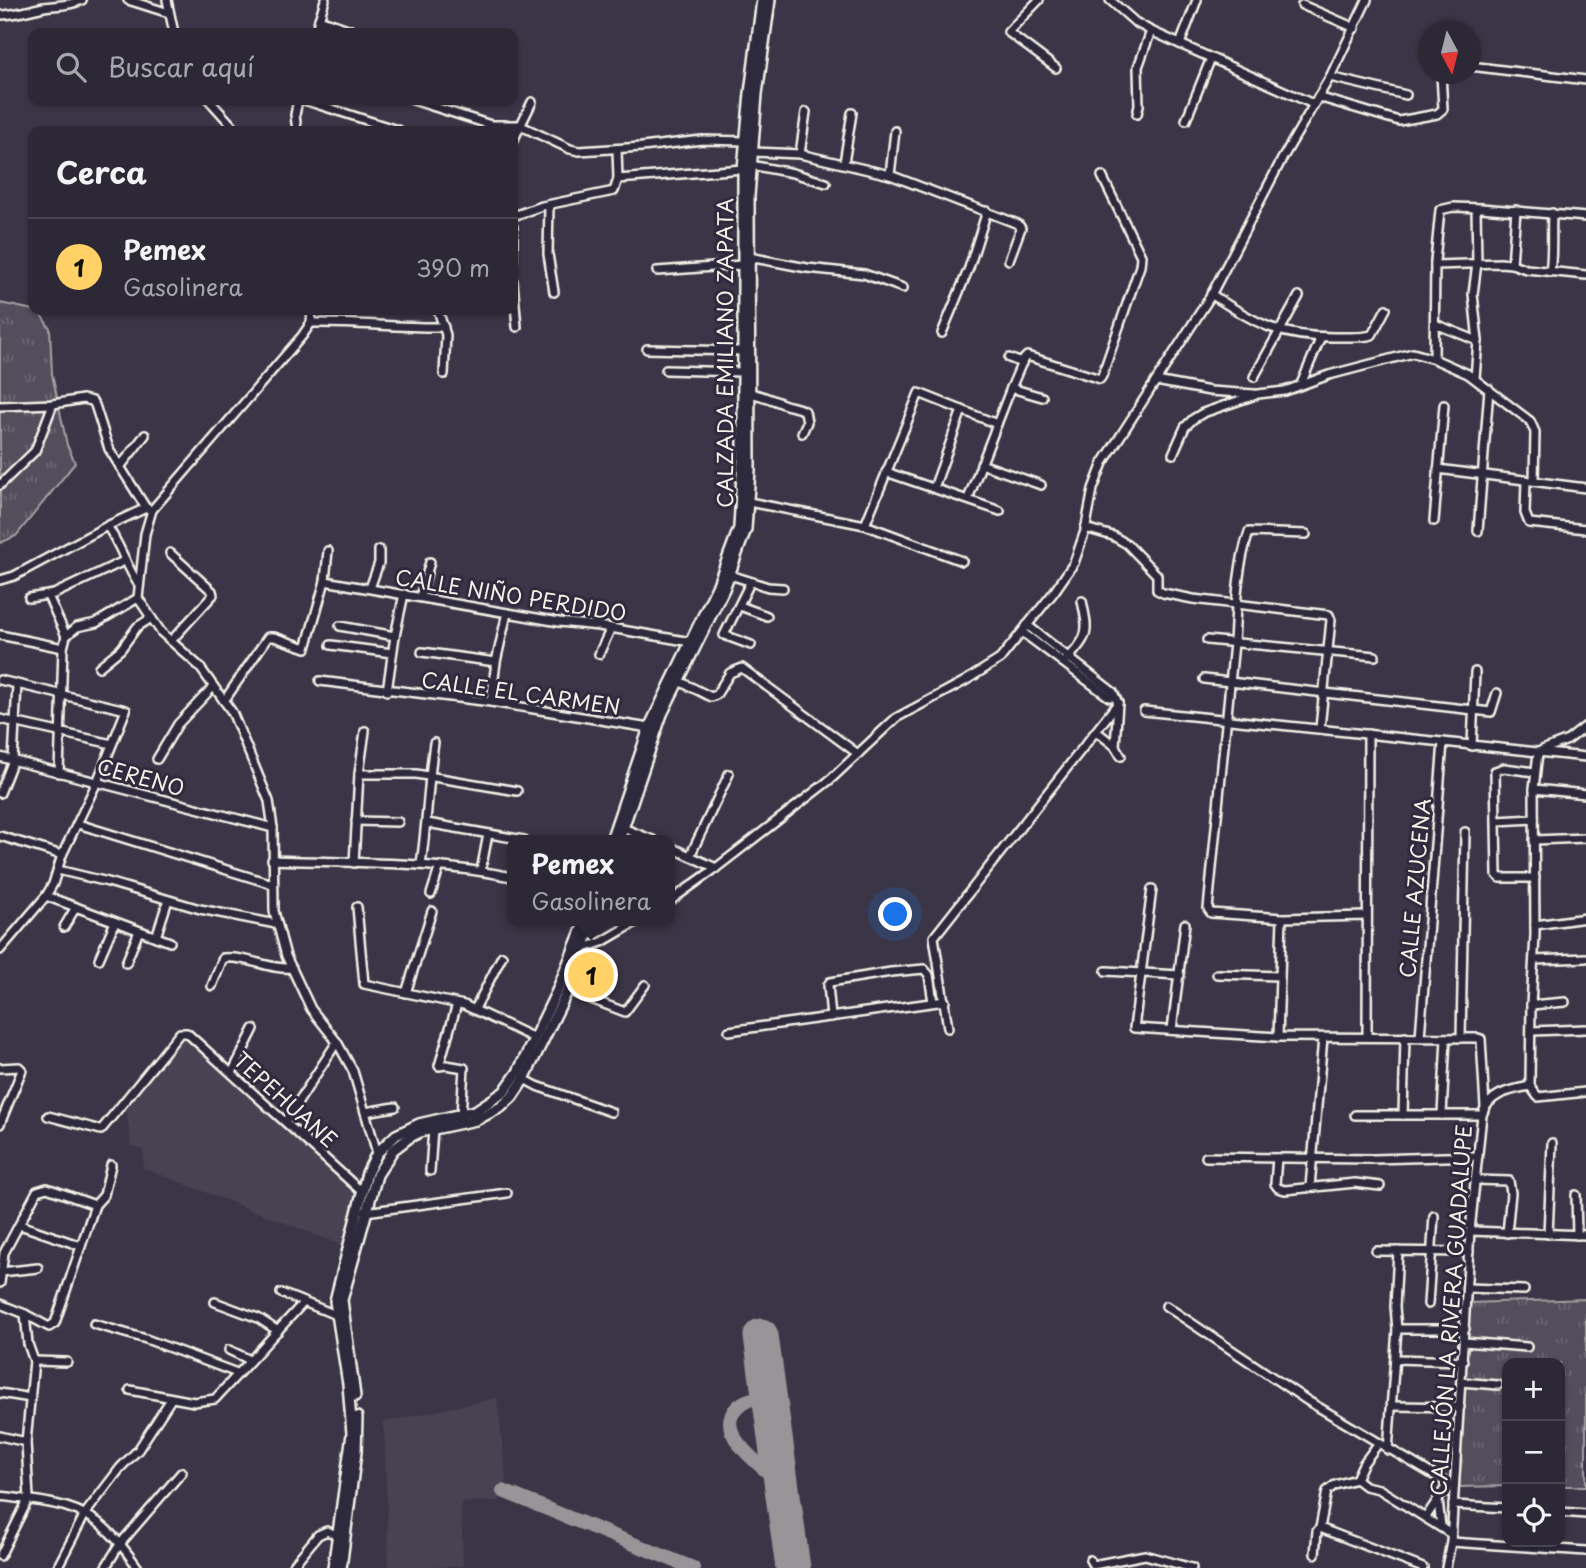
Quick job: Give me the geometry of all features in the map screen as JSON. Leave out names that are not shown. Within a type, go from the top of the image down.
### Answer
[{"type":"main road","points":[[754,93],[762,0]]},
{"type":"main road","points":[[757,68],[770,0]]},
{"type":"main road","name":"CALZADA EMILIANO ZAPATA","points":[[621,835],[656,730],[730,575],[746,529],[749,502],[750,257],[745,141],[754,93]]},
{"type":"main road","name":"CALZADA EMILIANO ZAPATA","points":[[613,835],[649,728],[727,565],[738,528],[743,455],[742,265],[747,167],[752,152],[754,93]]},
{"type":"main road","points":[[333,1568],[341,1537],[358,1433],[342,1300],[377,1175],[396,1135],[419,1124],[461,1116],[485,1106],[504,1092],[518,1072],[569,964],[582,926]]},
{"type":"main road","points":[[341,1568],[341,1537],[352,1434],[348,1384],[335,1301],[367,1173],[377,1153],[389,1146],[433,1129],[460,1126],[488,1115],[512,1097],[524,1079],[568,990],[591,926]]},
{"type":"street","points":[[0,15],[19,15],[45,7],[69,6],[82,0]]},
{"type":"street","points":[[128,0],[169,13]]},
{"type":"street","points":[[167,0],[173,28]]},
{"type":"street","points":[[316,28],[325,0]]},
{"type":"street","points":[[1039,0],[1008,32],[1056,68]]},
{"type":"street","points":[[1111,0],[1135,22],[1151,31],[1315,101],[1399,121],[1437,114],[1443,109],[1442,84]]},
{"type":"street","points":[[1180,44],[1197,0]]},
{"type":"street","points":[[675,897],[831,779],[896,718],[1000,659],[1025,629],[1074,563],[1093,489],[1103,463],[1211,294],[1330,77],[1367,0]]},
{"type":"street","points":[[1302,5],[1355,28]]},
{"type":"street","points":[[319,19],[345,28]]},
{"type":"street","points":[[1137,114],[1138,67],[1151,31]]},
{"type":"street","points":[[1186,120],[1211,58]]},
{"type":"street","points":[[1481,67],[1586,80]]},
{"type":"street","points":[[1330,77],[1406,95]]},
{"type":"street","points":[[518,130],[532,102]]},
{"type":"street","points":[[214,105],[232,126]]},
{"type":"street","points":[[296,126],[297,105]]},
{"type":"street","points":[[319,105],[385,126]]},
{"type":"street","points":[[429,105],[491,125],[512,123],[570,149],[617,149],[702,140],[745,141]]},
{"type":"street","points":[[800,153],[806,112]]},
{"type":"street","points":[[844,163],[852,113]]},
{"type":"street","points":[[890,176],[895,131]]},
{"type":"street","points":[[518,215],[614,191],[618,179],[617,149]]},
{"type":"street","points":[[752,152],[800,153],[844,163],[890,176],[987,211],[1021,226],[1009,260]]},
{"type":"street","points":[[618,179],[747,167],[793,173],[826,183]]},
{"type":"street","points":[[968,499],[1011,388],[1027,356],[1100,379],[1141,257],[1102,176]]},
{"type":"street","points":[[549,206],[548,254],[554,292]]},
{"type":"street","points":[[1434,359],[1435,265],[1440,210],[1452,207],[1476,208],[1586,217]]},
{"type":"street","points":[[1475,378],[1478,341],[1474,294],[1477,263],[1476,208]]},
{"type":"street","points":[[1512,264],[1516,210]]},
{"type":"street","points":[[942,333],[969,268],[987,211]]},
{"type":"street","points":[[1550,272],[1552,214]]},
{"type":"street","points":[[750,257],[807,268],[864,274],[903,288]]},
{"type":"street","points":[[1435,265],[1512,264],[1526,269],[1586,275]]},
{"type":"street","points":[[657,271],[742,265]]},
{"type":"street","points":[[1211,294],[1246,318],[1280,332],[1321,337],[1372,335],[1386,309]]},
{"type":"street","points":[[1254,377],[1299,296]]},
{"type":"street","points":[[0,580],[14,576],[107,526],[149,509],[302,337],[311,323],[312,315]]},
{"type":"street","points":[[440,315],[446,335],[444,374]]},
{"type":"street","points":[[516,315],[517,327]]},
{"type":"street","points":[[311,323],[358,322],[404,328],[444,327]]},
{"type":"street","points":[[1435,324],[1478,341]]},
{"type":"street","points":[[1301,384],[1321,337]]},
{"type":"street","points":[[647,349],[742,351]]},
{"type":"street","points":[[1156,381],[1210,391],[1258,394],[1285,391],[1402,355],[1413,353],[1434,359],[1475,378],[1533,426],[1536,459],[1525,513],[1529,523],[1586,529]]},
{"type":"street","points":[[1009,358],[1022,363]]},
{"type":"street","points":[[666,370],[742,372]]},
{"type":"street","points":[[1011,388],[1042,397]]},
{"type":"street","points":[[1478,531],[1489,388]]},
{"type":"street","points":[[750,393],[770,396],[783,404],[805,411],[807,422],[802,433]]},
{"type":"street","points":[[865,525],[919,393],[997,424]]},
{"type":"street","points":[[1173,454],[1185,427],[1192,419],[1258,394]]},
{"type":"street","points":[[0,406],[53,404],[83,399],[93,402],[107,444],[149,509],[138,598],[171,641],[199,667],[232,712],[269,801],[273,828],[272,884],[276,924],[311,1009],[337,1042],[353,1071],[377,1153]]},
{"type":"street","points":[[0,485],[35,451],[53,404]]},
{"type":"street","points":[[1434,521],[1444,405]]},
{"type":"street","points":[[934,488],[962,410]]},
{"type":"street","points":[[120,467],[145,435]]},
{"type":"street","points":[[981,464],[1041,485]]},
{"type":"street","points":[[1438,469],[1586,488]]},
{"type":"street","points":[[886,472],[1000,511]]},
{"type":"street","points":[[749,502],[865,525],[962,561]]},
{"type":"street","points":[[107,526],[138,585]]},
{"type":"street","points":[[1085,528],[1113,536],[1127,544],[1157,575],[1157,590],[1163,593],[1329,615],[1331,617],[1320,729]]},
{"type":"street","points":[[1306,534],[1249,532],[1244,546],[1236,602],[1208,909],[1212,914],[1282,918],[1367,913]]},
{"type":"street","points":[[370,588],[379,563],[379,550]]},
{"type":"street","points":[[224,701],[268,637],[274,636],[306,648],[325,581],[328,551]]},
{"type":"street","points":[[170,553],[212,591],[213,595],[171,641]]},
{"type":"street","points":[[29,598],[48,596],[124,561]]},
{"type":"street","points":[[420,597],[430,562]]},
{"type":"street","points":[[730,575],[750,583],[783,588]]},
{"type":"street","name":"CALLE NIÑO PERDIDO","points":[[325,581],[691,642]]},
{"type":"street","points":[[750,583],[724,635],[751,645]]},
{"type":"street","points":[[387,691],[404,594]]},
{"type":"street","points":[[48,596],[66,636],[59,773]]},
{"type":"street","points":[[66,636],[77,627],[96,623],[138,598]]},
{"type":"street","points":[[1066,662],[1087,635],[1082,601]]},
{"type":"street","points":[[740,606],[767,616]]},
{"type":"street","points":[[491,702],[496,662],[508,613]]},
{"type":"street","points":[[99,667],[121,649],[137,626],[152,618]]},
{"type":"street","points":[[340,626],[395,636]]},
{"type":"street","points":[[599,654],[611,628]]},
{"type":"street","points":[[1025,629],[1116,700]]},
{"type":"street","points":[[0,635],[64,648]]},
{"type":"street","points":[[1208,640],[1375,656]]},
{"type":"street","points":[[331,645],[392,653]]},
{"type":"street","points":[[422,652],[496,662]]},
{"type":"street","points":[[679,681],[711,697],[716,695],[730,673],[741,668],[858,754]]},
{"type":"street","points":[[1472,746],[1475,672]]},
{"type":"street","points":[[1205,679],[1491,712],[1497,692]]},
{"type":"street","points":[[0,680],[126,710],[46,896],[0,950]]},
{"type":"street","name":"CALLE EL CARMEN","points":[[320,681],[491,702],[649,728]]},
{"type":"street","points":[[0,793],[13,760],[17,685]]},
{"type":"street","points":[[157,759],[178,724],[214,687]]},
{"type":"street","points":[[948,1028],[934,937],[1096,731],[1116,700]]},
{"type":"street","points":[[1115,746],[1116,700]]},
{"type":"street","points":[[1144,711],[1586,757]]},
{"type":"street","points":[[0,719],[112,744]]},
{"type":"street","points":[[1538,752],[1568,740],[1586,726]]},
{"type":"street","points":[[354,863],[359,774],[365,731]]},
{"type":"street","points":[[1096,731],[1115,746],[1121,756]]},
{"type":"street","points":[[1367,1037],[1368,734]]},
{"type":"street","points":[[421,864],[434,743]]},
{"type":"street","name":"CALLE AZUCENA","points":[[1420,1037],[1443,743]]},
{"type":"street","points":[[1538,752],[1534,789],[1535,925],[1530,1086],[1538,1097],[1586,1092]]},
{"type":"street","name":"CERENO","points":[[0,757],[273,828]]},
{"type":"street","points":[[1535,772],[1504,768],[1495,771],[1497,875],[1500,878],[1535,878]]},
{"type":"street","points":[[359,774],[416,774],[517,791]]},
{"type":"street","points":[[690,856],[729,775]]},
{"type":"street","points":[[1534,789],[1586,794]]},
{"type":"street","points":[[1497,821],[1534,819]]},
{"type":"street","points":[[356,821],[398,822]]},
{"type":"street","points":[[427,823],[507,837]]},
{"type":"street","points":[[78,824],[272,884]]},
{"type":"street","points":[[623,828],[640,835]]},
{"type":"street","points":[[1461,1038],[1465,832]]},
{"type":"street","points":[[481,871],[488,834]]},
{"type":"street","points":[[0,836],[62,855]]},
{"type":"street","points":[[1534,840],[1586,838]]},
{"type":"street","points":[[675,849],[716,868]]},
{"type":"street","points":[[272,860],[421,864],[507,876]]},
{"type":"street","points":[[431,894],[440,866]]},
{"type":"street","points":[[58,870],[200,909],[276,924]]},
{"type":"street","points":[[1152,889],[1134,1028],[1278,1037],[1481,1039],[1485,1107]]},
{"type":"street","points":[[46,896],[170,942]]},
{"type":"street","points":[[156,937],[167,900]]},
{"type":"street","points":[[64,927],[76,907]]},
{"type":"street","points":[[357,907],[364,985],[475,1009],[534,1038]]},
{"type":"street","points":[[406,993],[432,911]]},
{"type":"street","points":[[1278,1037],[1282,918]]},
{"type":"street","points":[[1535,925],[1586,918]]},
{"type":"street","points":[[99,959],[115,922]]},
{"type":"street","points":[[1172,1030],[1185,924]]},
{"type":"street","points":[[584,948],[602,942],[629,926]]},
{"type":"street","points":[[126,963],[139,931]]},
{"type":"street","points":[[475,1009],[502,956]]},
{"type":"street","points":[[212,986],[223,958],[257,961],[276,968],[292,968]]},
{"type":"street","points":[[1534,960],[1586,958]]},
{"type":"street","points":[[831,1017],[828,985],[848,979],[924,969],[929,975],[933,1002]]},
{"type":"street","points":[[1106,971],[1180,975]]},
{"type":"street","points":[[1217,974],[1280,976]]},
{"type":"street","points":[[568,990],[625,1012],[645,985]]},
{"type":"street","points":[[729,1031],[945,1001]]},
{"type":"street","points":[[1531,1005],[1565,1002]]},
{"type":"street","points":[[457,1004],[439,1066],[464,1068],[461,1116]]},
{"type":"street","points":[[232,1073],[254,1029]]},
{"type":"street","points":[[1532,1031],[1586,1029]]},
{"type":"street","name":"TEPEHUANE","points":[[48,1116],[101,1130],[180,1033],[187,1032],[362,1192]]},
{"type":"street","points":[[1403,1115],[1405,1037]]},
{"type":"street","points":[[1310,1187],[1323,1038]]},
{"type":"street","points":[[1442,1115],[1446,1038]]},
{"type":"street","points":[[286,1121],[337,1042]]},
{"type":"street","points":[[0,1068],[19,1067],[22,1070],[0,1124]]},
{"type":"street","points":[[524,1079],[611,1112]]},
{"type":"street","name":"CALLEJÓN LA RIVERA GUADALUPE","points":[[1446,1568],[1451,1538],[1451,1486],[1460,1407],[1470,1231],[1482,1115],[1495,1096],[1530,1086]]},
{"type":"street","points":[[365,1112],[395,1107]]},
{"type":"street","points":[[1355,1115],[1482,1115]]},
{"type":"street","points":[[430,1171],[433,1129]]},
{"type":"street","points":[[1548,1234],[1552,1143]]},
{"type":"street","points":[[1206,1157],[1478,1156]]},
{"type":"street","points":[[1277,1158],[1275,1184],[1285,1190],[1355,1183],[1380,1186]]},
{"type":"street","points":[[0,1304],[49,1327],[53,1325],[95,1205],[104,1195],[111,1165]]},
{"type":"street","points":[[1475,1180],[1509,1181],[1511,1194],[1507,1233]]},
{"type":"street","points":[[0,1283],[4,1252],[37,1191],[47,1188],[95,1205]]},
{"type":"street","points":[[365,1212],[506,1193]]},
{"type":"street","points":[[1576,1195],[1577,1235]]},
{"type":"street","points":[[1428,1304],[1434,1216]]},
{"type":"street","points":[[20,1225],[81,1246]]},
{"type":"street","points":[[1470,1231],[1586,1235]]},
{"type":"street","points":[[1376,1251],[1469,1252]]},
{"type":"street","points":[[1388,1450],[1397,1329],[1395,1307],[1398,1251]]},
{"type":"street","points":[[1,1272],[38,1268]]},
{"type":"street","points":[[1467,1288],[1524,1290]]},
{"type":"street","points":[[281,1293],[336,1315]]},
{"type":"street","points":[[215,1302],[258,1318],[278,1331]]},
{"type":"street","points":[[130,1390],[194,1402],[215,1399],[304,1302]]},
{"type":"street","points":[[1166,1306],[1308,1401],[1451,1486],[1426,1517]]},
{"type":"street","points":[[0,1556],[29,1498],[26,1442],[34,1360],[27,1344],[25,1314]]},
{"type":"street","points":[[93,1324],[146,1339],[237,1373]]},
{"type":"street","points":[[1397,1329],[1465,1329]]},
{"type":"street","points":[[1464,1342],[1527,1347]]},
{"type":"street","points":[[229,1350],[250,1360]]},
{"type":"street","points":[[1395,1359],[1463,1361]]},
{"type":"street","points":[[34,1360],[67,1362]]},
{"type":"street","points":[[1461,1382],[1498,1384]]},
{"type":"street","points":[[0,1392],[31,1398]]},
{"type":"street","points":[[57,1568],[85,1514],[138,1450],[171,1399]]},
{"type":"street","points":[[1393,1406],[1460,1407]]},
{"type":"street","points":[[0,1436],[26,1442]]},
{"type":"street","points":[[1315,1554],[1317,1531],[1320,1528],[1327,1491],[1335,1485],[1356,1479],[1378,1444]]},
{"type":"street","points":[[105,1568],[120,1544],[182,1472]]},
{"type":"street","points":[[1356,1479],[1365,1486],[1379,1489],[1426,1517],[1451,1538],[1586,1550]]},
{"type":"street","points":[[0,1496],[29,1498],[85,1514],[107,1529],[138,1568]]},
{"type":"street","points":[[1438,1499],[1441,1527]]},
{"type":"street","points":[[1453,1505],[1502,1508]]},
{"type":"street","points":[[1565,1512],[1586,1514]]},
{"type":"street","points":[[1320,1528],[1423,1568]]},
{"type":"street","points":[[291,1568],[318,1535],[327,1531],[341,1537]]},
{"type":"street","points":[[1090,1560],[1093,1565],[1145,1555],[1192,1568]]},
{"type":"shaded area","points":[[186,1035],[284,1122],[358,1195],[345,1246],[143,1168],[144,1150],[131,1145],[126,1106]]},
{"type":"shaded area","points":[[497,1398],[506,1477],[498,1501],[461,1502],[463,1566],[389,1568],[384,1422]]},
{"type":"green space","points":[[0,303],[28,309],[28,315],[41,315],[50,328],[52,374],[67,445],[75,463],[16,536],[0,543]]},
{"type":"green space","points":[[1586,1299],[1586,1486],[1565,1486],[1565,1358],[1502,1358],[1502,1486],[1459,1487],[1470,1303]]},
{"type":"taxiway","points":[[769,1396],[741,1404],[730,1420],[737,1441],[745,1451],[781,1483]]},
{"type":"taxiway","points":[[503,1491],[693,1568]]},
{"type":"runway","points":[[761,1336],[793,1568]]},
{"type":"place","name":"Pemex","points":[[591,975]]}]
